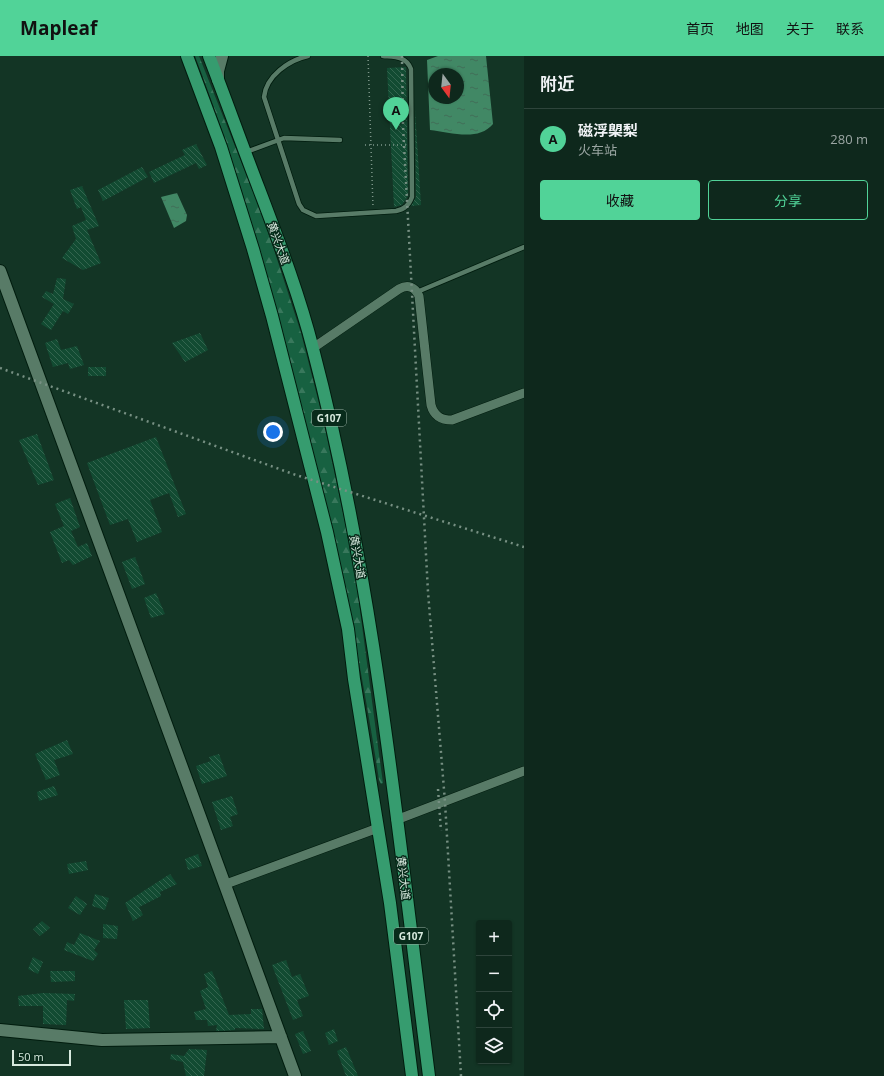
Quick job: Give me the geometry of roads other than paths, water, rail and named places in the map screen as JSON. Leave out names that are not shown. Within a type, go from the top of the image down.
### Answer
[{"type":"highway","name":"黄兴大道","points":[[187,56],[221,147],[253,249],[272,316],[327,532],[348,629],[354,679],[390,903],[412,1076]]},
{"type":"highway","name":"黄兴大道","points":[[209,56],[246,152],[297,294],[313,348],[358,549],[396,820],[429,1076]]},
{"type":"street","points":[[219,81],[218,71],[222,56]]},
{"type":"street","points":[[0,271],[226,884],[295,1076]]},
{"type":"street","points":[[313,348],[403,287],[411,287],[417,292],[431,405],[436,415],[446,420],[452,420],[524,392]]},
{"type":"street","points":[[396,820],[524,771]]},
{"type":"street","points":[[226,884],[378,828]]},
{"type":"street","points":[[0,1030],[102,1040],[281,1037]]},
{"type":"lane","points":[[308,56],[288,63],[279,71],[266,87],[266,101],[299,204],[303,210],[316,216],[402,210],[406,207],[412,197],[411,69],[410,65],[403,58],[383,56]]},
{"type":"lane","points":[[246,152],[277,139],[284,138],[340,140]]},
{"type":"lane","points":[[417,292],[524,247]]},
{"type":"water","points":[[438,56],[486,56],[493,124],[487,130],[472,134],[455,134],[430,130],[429,104],[464,104],[464,68],[428,68],[428,83],[427,60]]},
{"type":"water","points":[[177,193],[187,215],[186,221],[174,228],[161,197]]},
{"type":"railway","points":[[402,56],[403,126],[428,592],[445,802],[461,1076]]},
{"type":"railway","points":[[0,368],[293,474],[524,547]]},
{"type":"railway","points":[[438,789],[441,831]]},
{"type":"place","name":"磁浮㮾梨","points":[[396,130]]}]
